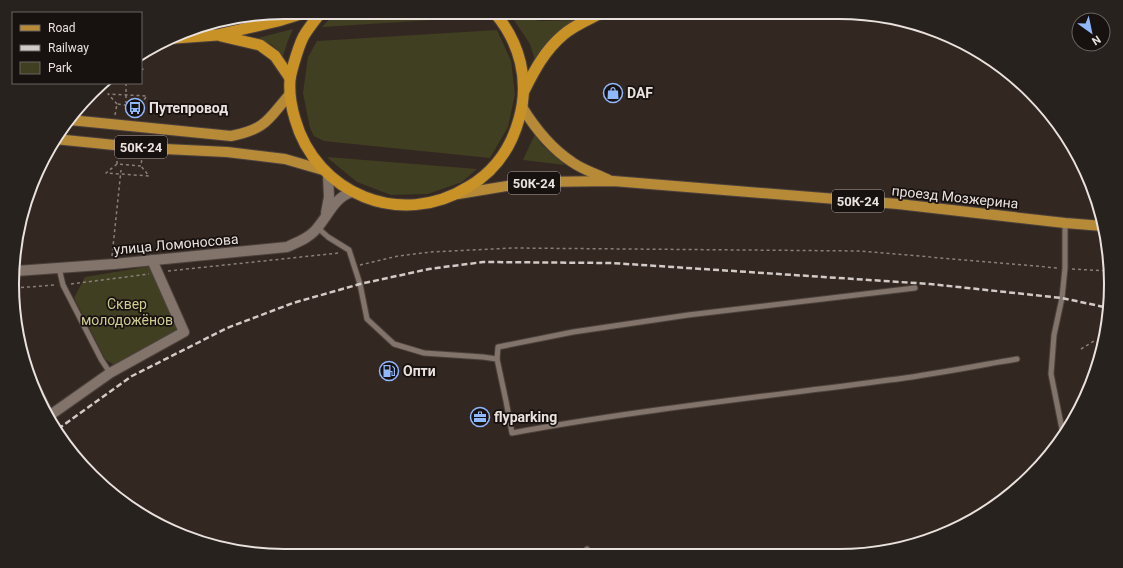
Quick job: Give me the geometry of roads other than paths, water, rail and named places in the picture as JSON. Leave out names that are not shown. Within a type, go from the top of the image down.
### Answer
[{"type":"highway","points":[[188,37],[217,35],[284,19]]},
{"type":"highway","points":[[316,19],[304,35],[290,78],[290,94],[298,131],[308,151],[325,172]]},
{"type":"highway","points":[[456,195],[481,180],[500,159],[515,134],[522,107],[524,92],[522,68],[515,44],[500,19]]},
{"type":"highway","points":[[524,92],[532,75],[548,51],[563,35],[589,19]]},
{"type":"highway","points":[[217,35],[260,45],[274,56],[290,78]]},
{"type":"highway","name":"50К-24","points":[[325,172],[352,192],[377,202],[404,206],[431,203],[456,195]]},
{"type":"main road","name":"50К-24","points":[[76,121],[232,136],[247,133],[260,127],[269,120],[290,94]]},
{"type":"main road","name":"проезд Мозжерина","points":[[522,107],[544,137],[573,163],[613,181]]},
{"type":"main road","name":"50К-24","points":[[63,139],[144,148],[227,152],[285,159],[325,172]]},
{"type":"main road","name":"проезд Мозжерина","points":[[456,195],[532,183],[613,181],[898,204],[1097,226]]},
{"type":"street","points":[[325,172],[329,197],[326,214]]},
{"type":"street","points":[[326,214],[337,201],[352,192]]},
{"type":"street","name":"улица Ломоносова","points":[[20,271],[287,247],[303,240],[318,228],[326,214]]},
{"type":"street","points":[[53,413],[110,373],[184,332],[152,260]]},
{"type":"lane","points":[[1062,427],[1051,374],[1054,335],[1062,298],[1065,268],[1065,223]]},
{"type":"lane","points":[[318,228],[328,237],[349,250],[360,284],[367,319],[394,344],[424,353],[496,359]]},
{"type":"lane","points":[[59,268],[63,285],[101,359],[110,373]]},
{"type":"lane","points":[[915,288],[573,332],[498,347],[496,359],[512,433],[714,402],[890,380],[1017,359]]},
{"type":"railway","points":[[61,427],[132,376],[227,328],[293,303],[360,284],[429,269],[483,262],[612,263],[930,284],[1062,298],[1103,307]]},
{"type":"place","name":"DAF","points":[[613,93]]},
{"type":"place","name":"Путепровод","points":[[135,108]]},
{"type":"place","name":"Опти","points":[[389,371]]},
{"type":"place","name":"flyparking","points":[[480,417]]},
{"type":"park label","name":"Сквер молодожёнов","points":[[127,312]]}]
